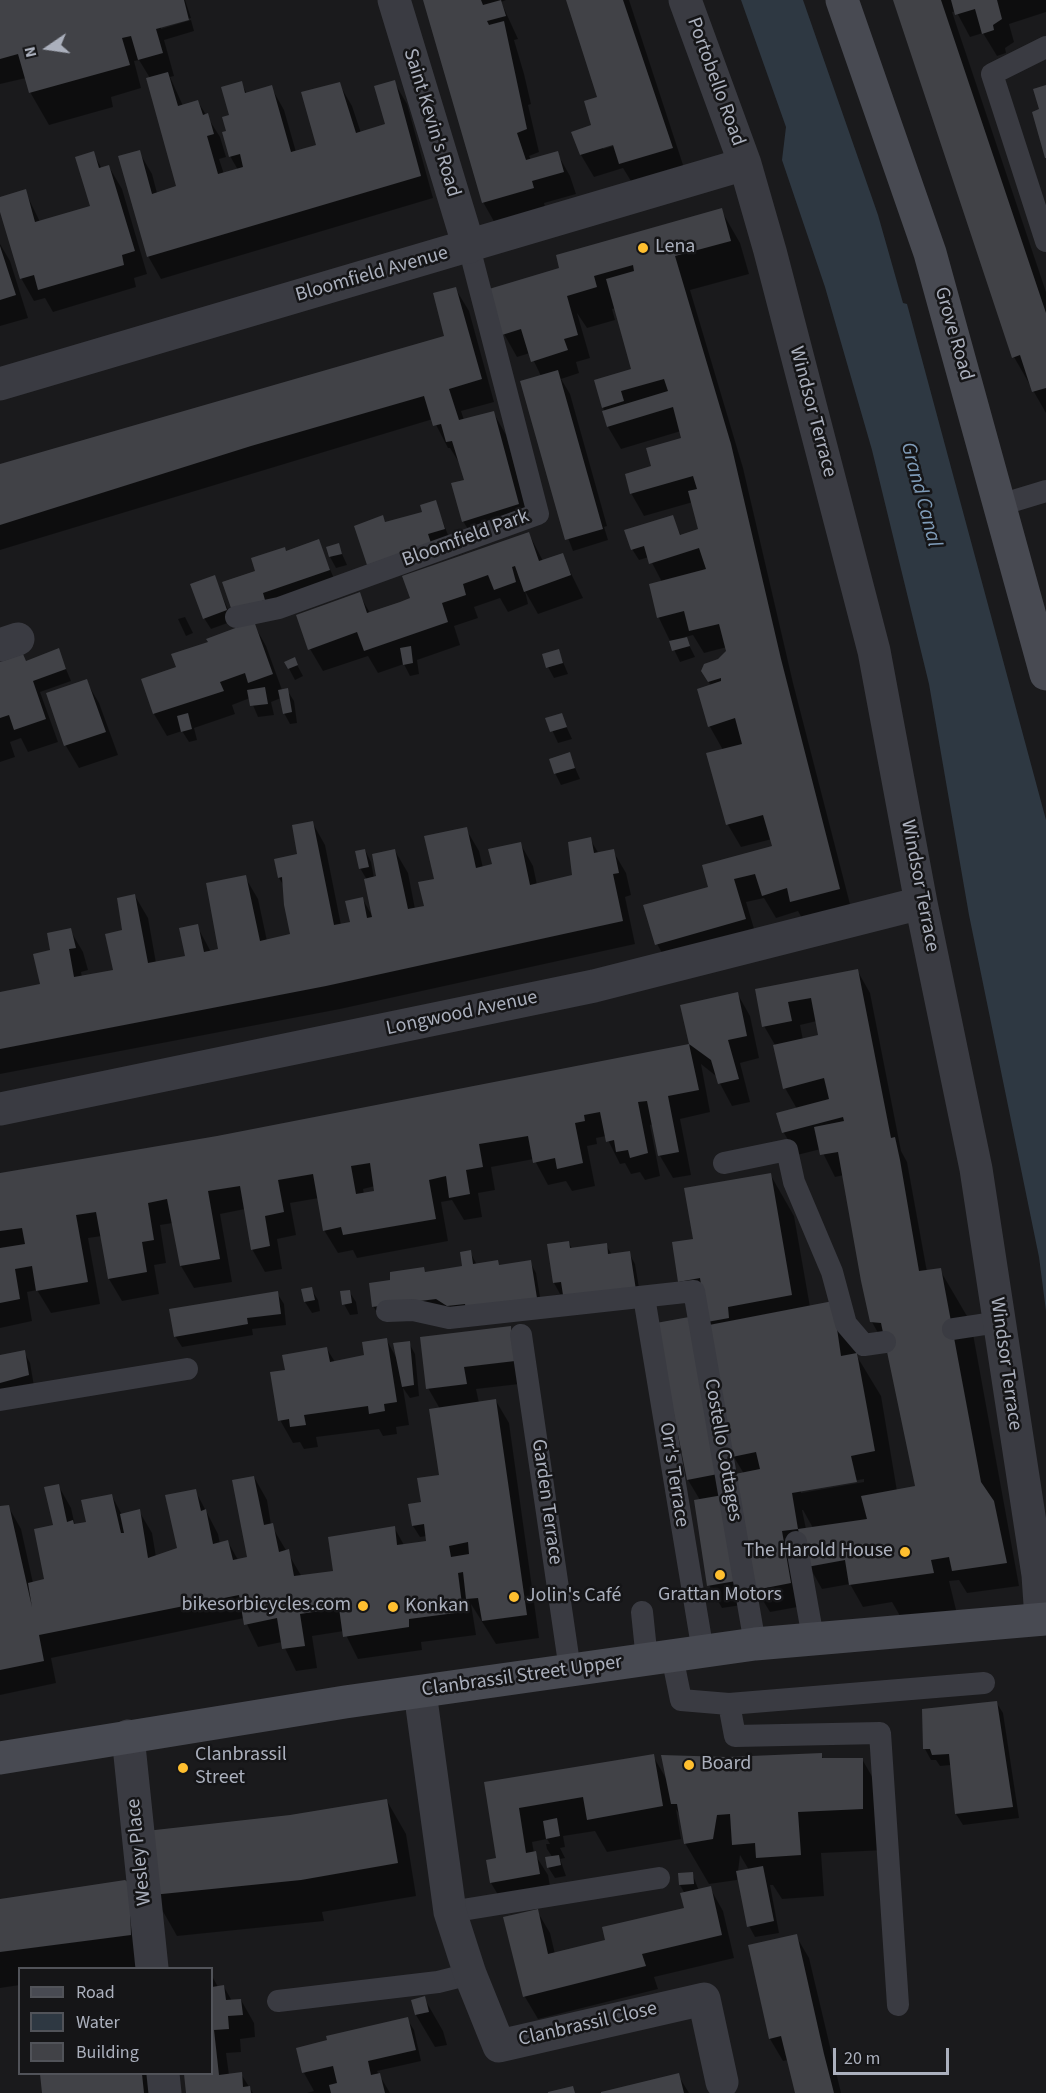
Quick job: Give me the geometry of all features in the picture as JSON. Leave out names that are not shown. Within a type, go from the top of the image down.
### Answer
[{"type":"main road","name":"Grove Road","points":[[842,0],[930,253],[1046,674]]},
{"type":"main road","name":"Clanbrassil Street Upper","points":[[0,1758],[128,1736],[755,1644],[1044,1619]]},
{"type":"street","name":"Saint Kevin's Road","points":[[394,0],[469,247]]},
{"type":"street","name":"Portobello Road","points":[[685,0],[745,164]]},
{"type":"street","name":"Bloomfield Avenue","points":[[0,384],[745,164]]},
{"type":"street","name":"Windsor Terrace","points":[[745,164],[874,651],[921,903],[976,1169],[1044,1619]]},
{"type":"street","name":"Longwood Avenue","points":[[0,1108],[594,986],[921,903]]},
{"type":"street","name":"Clanbrassil Close","points":[[420,1692],[450,1912],[470,1974],[499,2046],[704,1999],[722,2082]]},
{"type":"street","name":"Wesley Place","points":[[128,1736],[152,1967]]},
{"type":"street","points":[[163,2075],[165,2093]]},
{"type":"lane","points":[[1046,47],[992,74],[1046,241]]},
{"type":"lane","name":"Bloomfield Park","points":[[236,617],[279,608],[538,514],[469,247]]},
{"type":"lane","points":[[1000,505],[1046,491]]},
{"type":"lane","points":[[724,1163],[787,1150],[794,1182],[832,1272],[846,1324],[864,1345],[885,1342]]},
{"type":"lane","name":"Costello Cottages","points":[[644,1297],[694,1291],[755,1644]]},
{"type":"lane","points":[[387,1311],[413,1310],[449,1318],[644,1297]]},
{"type":"lane","name":"Orr's Terrace","points":[[644,1297],[674,1656]]},
{"type":"lane","points":[[952,1329],[999,1322]]},
{"type":"lane","name":"Garden Terrace","points":[[521,1335],[570,1670]]},
{"type":"lane","points":[[0,1400],[188,1369]]},
{"type":"lane","points":[[796,1542],[813,1638]]},
{"type":"lane","points":[[642,1612],[674,1656],[681,1700],[729,1704],[984,1683]]},
{"type":"lane","points":[[729,1704],[735,1736],[880,1733],[898,2005]]},
{"type":"lane","points":[[450,1912],[659,1878]]},
{"type":"lane","points":[[278,2001],[438,1982],[470,1974]]},
{"type":"water","name":"Grand Canal","points":[[741,0],[803,0],[878,215],[903,303],[907,304],[1046,820],[1046,1311],[1039,1257],[969,915],[929,684],[872,450],[825,287],[782,160],[786,127]]},
{"type":"building","points":[[0,0],[184,0],[189,20],[156,29],[163,53],[138,60],[131,36],[122,38],[130,65],[29,93],[18,54],[0,59]]},
{"type":"building","points":[[423,0],[481,0],[483,5],[501,0],[506,16],[487,21],[489,25],[504,21],[527,129],[517,133],[526,160],[558,151],[564,172],[532,181],[534,188],[482,203]]},
{"type":"building","points":[[566,0],[623,0],[673,148],[619,164],[613,145],[580,155],[571,132],[591,125],[584,101],[597,97]]},
{"type":"building","points":[[893,0],[941,0],[1046,313],[1046,388],[1032,392],[1020,355],[1012,358]]},
{"type":"building","points":[[951,0],[997,0],[1002,19],[993,25],[994,30],[982,34],[975,9],[955,15]]},
{"type":"building","points":[[168,72],[178,106],[198,100],[203,115],[208,113],[214,134],[207,136],[218,174],[243,167],[240,154],[229,157],[222,132],[226,131],[222,117],[229,115],[221,87],[242,81],[245,93],[272,85],[291,152],[316,145],[301,92],[340,82],[356,133],[385,124],[374,86],[395,80],[421,176],[147,257],[118,156],[140,150],[152,194],[176,186],[146,78]]},
{"type":"building","points":[[1046,85],[1045,158],[1032,112],[1039,109],[1033,89]]},
{"type":"building","points":[[94,151],[99,168],[109,165],[135,251],[122,255],[124,265],[38,290],[34,275],[20,279],[0,212],[0,197],[26,189],[35,222],[90,206],[75,157]]},
{"type":"building","points":[[722,208],[731,241],[675,256],[731,444],[781,659],[840,889],[790,902],[787,888],[762,896],[755,874],[734,879],[746,919],[655,945],[643,905],[708,887],[702,865],[772,846],[763,815],[726,825],[706,753],[742,744],[735,718],[708,727],[697,689],[721,681],[721,678],[708,682],[701,671],[704,664],[718,659],[726,651],[719,624],[689,631],[684,611],[657,618],[649,584],[706,569],[699,548],[649,564],[644,546],[631,550],[624,530],[673,515],[680,535],[698,529],[688,491],[697,489],[693,476],[630,494],[625,474],[651,466],[646,448],[681,438],[673,407],[607,427],[602,411],[668,391],[664,379],[621,391],[624,401],[602,408],[594,380],[631,369],[606,279],[634,271],[633,265],[594,276],[597,287],[567,296],[578,335],[564,339],[568,350],[531,362],[521,329],[502,335],[489,289],[559,268],[556,255]]},
{"type":"building","points":[[0,246],[16,295],[0,300]]},
{"type":"building","points":[[456,287],[482,379],[449,389],[459,420],[494,411],[519,504],[462,522],[451,483],[464,480],[452,441],[446,442],[441,424],[433,426],[424,396],[251,446],[0,525],[0,464],[444,336],[433,293]]},
{"type":"building","points":[[558,370],[603,529],[565,540],[520,381]]},
{"type":"building","points":[[436,500],[445,529],[428,534],[431,543],[367,565],[354,526],[383,515],[385,522],[422,512],[420,505]]},
{"type":"building","points":[[529,532],[539,561],[563,553],[571,575],[524,592],[515,566],[512,567],[516,582],[494,590],[488,575],[463,584],[466,595],[442,603],[448,622],[364,651],[357,632],[308,650],[296,615],[360,592],[367,613],[400,602],[410,598],[402,576]]},
{"type":"building","points":[[319,539],[330,570],[263,593],[265,600],[232,611],[222,582],[255,571],[251,558],[285,547],[286,551]]},
{"type":"building","points":[[339,543],[342,554],[329,557],[326,547]]},
{"type":"building","points":[[215,575],[227,610],[203,619],[190,584]]},
{"type":"building","points":[[254,621],[273,674],[248,683],[245,673],[220,682],[224,691],[153,714],[141,679],[176,667],[171,654],[208,642],[206,639]]},
{"type":"building","points":[[687,637],[690,646],[672,651],[669,641]]},
{"type":"building","points":[[411,646],[413,663],[403,665],[400,648]]},
{"type":"building","points":[[59,648],[66,669],[33,681],[46,719],[14,730],[9,715],[0,718],[0,662],[23,654],[26,661]]},
{"type":"building","points":[[559,649],[563,663],[546,668],[542,654]]},
{"type":"building","points":[[295,657],[298,665],[288,669],[284,662]]},
{"type":"building","points":[[87,679],[106,732],[64,746],[46,693]]},
{"type":"building","points":[[265,687],[268,704],[250,706],[247,690]]},
{"type":"building","points":[[288,688],[292,712],[283,714],[278,690]]},
{"type":"building","points":[[188,713],[192,729],[181,732],[177,716]]},
{"type":"building","points":[[562,713],[567,727],[550,732],[545,718]]},
{"type":"building","points":[[570,752],[575,768],[554,774],[549,759]]},
{"type":"building","points":[[313,821],[334,925],[350,922],[345,901],[363,897],[367,918],[372,917],[364,879],[376,876],[372,854],[395,849],[408,909],[424,906],[418,882],[434,879],[424,836],[467,827],[476,868],[492,864],[488,849],[521,842],[530,885],[572,875],[568,842],[591,837],[594,853],[614,849],[619,873],[613,874],[623,921],[326,986],[0,1049],[0,992],[40,984],[33,954],[50,950],[47,933],[71,928],[76,948],[69,949],[74,977],[113,970],[105,934],[122,930],[117,898],[135,894],[148,963],[185,956],[179,928],[198,924],[204,952],[218,949],[206,883],[246,875],[260,941],[290,934],[284,905],[282,877],[278,878],[274,859],[297,854],[292,825]]},
{"type":"building","points":[[365,849],[369,867],[359,869],[355,851]]},
{"type":"building","points":[[858,969],[891,1138],[895,1137],[900,1160],[919,1271],[941,1268],[981,1482],[994,1501],[1007,1563],[952,1571],[949,1557],[931,1560],[934,1573],[849,1585],[845,1560],[807,1567],[798,1529],[867,1519],[861,1496],[915,1486],[881,1323],[870,1322],[838,1152],[820,1155],[814,1127],[844,1121],[843,1117],[782,1133],[776,1113],[829,1099],[824,1078],[783,1089],[773,1045],[818,1035],[811,998],[788,1002],[792,1021],[762,1027],[755,989]]},
{"type":"building","points":[[738,992],[747,1036],[728,1040],[739,1079],[718,1084],[711,1060],[689,1044],[680,1005]]},
{"type":"building","points":[[689,1044],[699,1090],[668,1096],[679,1152],[658,1156],[647,1101],[638,1102],[648,1153],[630,1158],[628,1150],[616,1152],[614,1140],[606,1142],[600,1112],[584,1115],[585,1121],[575,1123],[583,1163],[557,1169],[555,1158],[533,1163],[528,1136],[479,1144],[483,1167],[466,1170],[470,1194],[449,1198],[446,1176],[429,1180],[436,1219],[343,1235],[341,1227],[323,1231],[313,1174],[278,1180],[284,1212],[265,1216],[270,1246],[251,1250],[240,1186],[208,1191],[220,1259],[180,1266],[167,1199],[148,1203],[154,1240],[142,1242],[147,1272],[108,1279],[96,1212],[76,1215],[88,1282],[36,1291],[32,1266],[15,1269],[20,1299],[0,1303],[0,1248],[25,1244],[22,1228],[0,1231],[0,1173],[217,1136]],"holes":[[[370,1163],[374,1191],[356,1194],[351,1166]]]},
{"type":"building","points":[[771,1173],[792,1295],[728,1307],[729,1318],[707,1322],[700,1278],[678,1282],[672,1242],[693,1239],[684,1188]]},
{"type":"building","points":[[569,1241],[570,1248],[607,1243],[608,1254],[630,1251],[636,1290],[563,1295],[561,1282],[553,1283],[547,1244]]},
{"type":"building","points":[[471,1250],[473,1264],[498,1260],[499,1265],[531,1260],[537,1298],[466,1309],[465,1304],[447,1306],[436,1299],[372,1307],[369,1283],[390,1280],[390,1272],[424,1267],[425,1272],[462,1266],[460,1252]]},
{"type":"building","points":[[312,1287],[315,1300],[304,1302],[301,1289]]},
{"type":"building","points":[[350,1290],[352,1303],[342,1305],[340,1291]]},
{"type":"building","points":[[278,1291],[281,1314],[247,1318],[248,1324],[174,1337],[169,1309]]},
{"type":"building","points":[[833,1301],[841,1356],[857,1353],[875,1451],[851,1456],[857,1482],[792,1493],[798,1529],[782,1531],[791,1583],[755,1590],[735,1474],[760,1469],[756,1452],[732,1457],[709,1325]]},
{"type":"building","points":[[689,1317],[718,1474],[687,1480],[656,1323]]},
{"type":"building","points":[[511,1326],[515,1361],[464,1367],[467,1384],[426,1389],[420,1337]]},
{"type":"building","points":[[387,1338],[397,1402],[384,1404],[385,1411],[369,1414],[368,1406],[304,1415],[306,1425],[290,1427],[289,1419],[278,1421],[270,1372],[285,1370],[282,1355],[327,1347],[330,1362],[364,1355],[362,1342]]},
{"type":"building","points":[[410,1341],[414,1385],[402,1387],[393,1343]]},
{"type":"building","points":[[25,1350],[29,1375],[0,1383],[0,1355]]},
{"type":"building","points":[[496,1399],[527,1615],[482,1621],[478,1598],[466,1599],[463,1572],[458,1573],[463,1612],[409,1619],[409,1627],[343,1637],[339,1608],[300,1614],[305,1646],[282,1649],[277,1618],[244,1625],[239,1595],[39,1635],[44,1661],[0,1670],[0,1506],[9,1505],[32,1607],[28,1583],[44,1579],[34,1529],[53,1525],[44,1487],[59,1484],[67,1522],[73,1520],[74,1524],[86,1522],[81,1500],[112,1494],[121,1533],[124,1533],[120,1514],[140,1509],[148,1558],[177,1548],[165,1495],[196,1489],[201,1511],[206,1509],[213,1544],[228,1540],[233,1560],[247,1557],[232,1480],[254,1476],[264,1525],[273,1523],[279,1552],[289,1549],[294,1576],[333,1571],[328,1537],[395,1526],[397,1545],[426,1541],[424,1524],[412,1526],[408,1504],[421,1502],[417,1478],[439,1475],[429,1409]],"holes":[[[468,1542],[469,1554],[451,1557],[449,1546]]]},
{"type":"building","points":[[723,1495],[736,1581],[707,1586],[694,1500]]},
{"type":"building","points":[[997,1701],[1013,1807],[955,1814],[949,1754],[932,1755],[930,1749],[923,1749],[922,1709]]},
{"type":"building","points":[[822,1753],[822,1758],[863,1758],[863,1809],[798,1812],[801,1855],[756,1858],[755,1843],[732,1845],[730,1814],[717,1815],[713,1839],[684,1844],[677,1804],[671,1804],[661,1755],[727,1757]]},
{"type":"building","points":[[654,1754],[663,1806],[587,1820],[583,1797],[519,1808],[526,1853],[536,1851],[540,1874],[490,1883],[486,1860],[496,1858],[484,1782]]},
{"type":"building","points":[[387,1799],[398,1863],[301,1880],[152,1895],[146,1831],[290,1815]]},
{"type":"building","points":[[557,1818],[560,1836],[546,1839],[543,1821]]},
{"type":"building","points":[[559,1855],[561,1865],[547,1868],[545,1857]]},
{"type":"building","points":[[763,1866],[774,1921],[747,1927],[736,1871]]},
{"type":"building","points":[[693,1872],[694,1884],[679,1885],[678,1873]]},
{"type":"building","points":[[125,1880],[129,1883],[131,1935],[0,1952],[0,1899]]},
{"type":"building","points":[[711,1886],[722,1935],[642,1954],[646,1966],[523,1997],[503,1917],[538,1909],[548,1954],[605,1940],[602,1927],[684,1908],[680,1893]]},
{"type":"building","points":[[797,1934],[834,2093],[795,2093],[781,2036],[769,2039],[748,1945]]},
{"type":"building","points":[[224,1985],[226,2000],[241,1999],[243,2015],[228,2016],[229,2029],[214,2030],[219,2075],[242,2072],[243,2087],[250,2086],[251,2093],[186,2093],[184,2075],[213,2075],[213,1987]]},
{"type":"building","points":[[425,1996],[429,2012],[415,2015],[411,2000]]},
{"type":"building","points":[[408,2017],[416,2050],[368,2061],[371,2075],[380,2073],[385,2093],[331,2093],[329,2085],[337,2083],[333,2066],[302,2073],[296,2048],[327,2040],[326,2036]]},
{"type":"building","points":[[679,2073],[684,2093],[601,2093],[601,2092]]},
{"type":"building","points":[[40,2075],[142,2075],[144,2093],[42,2093]]},
{"type":"building","points":[[573,2086],[575,2093],[548,2093],[548,2092]]},
{"type":"place","name":"Lena","points":[[643,248]]},
{"type":"place","name":"The Harold House","points":[[905,1552]]},
{"type":"place","name":"Grattan Motors","points":[[720,1575]]},
{"type":"place","name":"Jolin's Café","points":[[514,1597]]},
{"type":"place","name":"bikesorbicycles.com","points":[[363,1606]]},
{"type":"place","name":"Konkan","points":[[393,1607]]},
{"type":"place","name":"Board","points":[[689,1765]]},
{"type":"place","name":"Clanbrassil Street","points":[[183,1768]]}]
